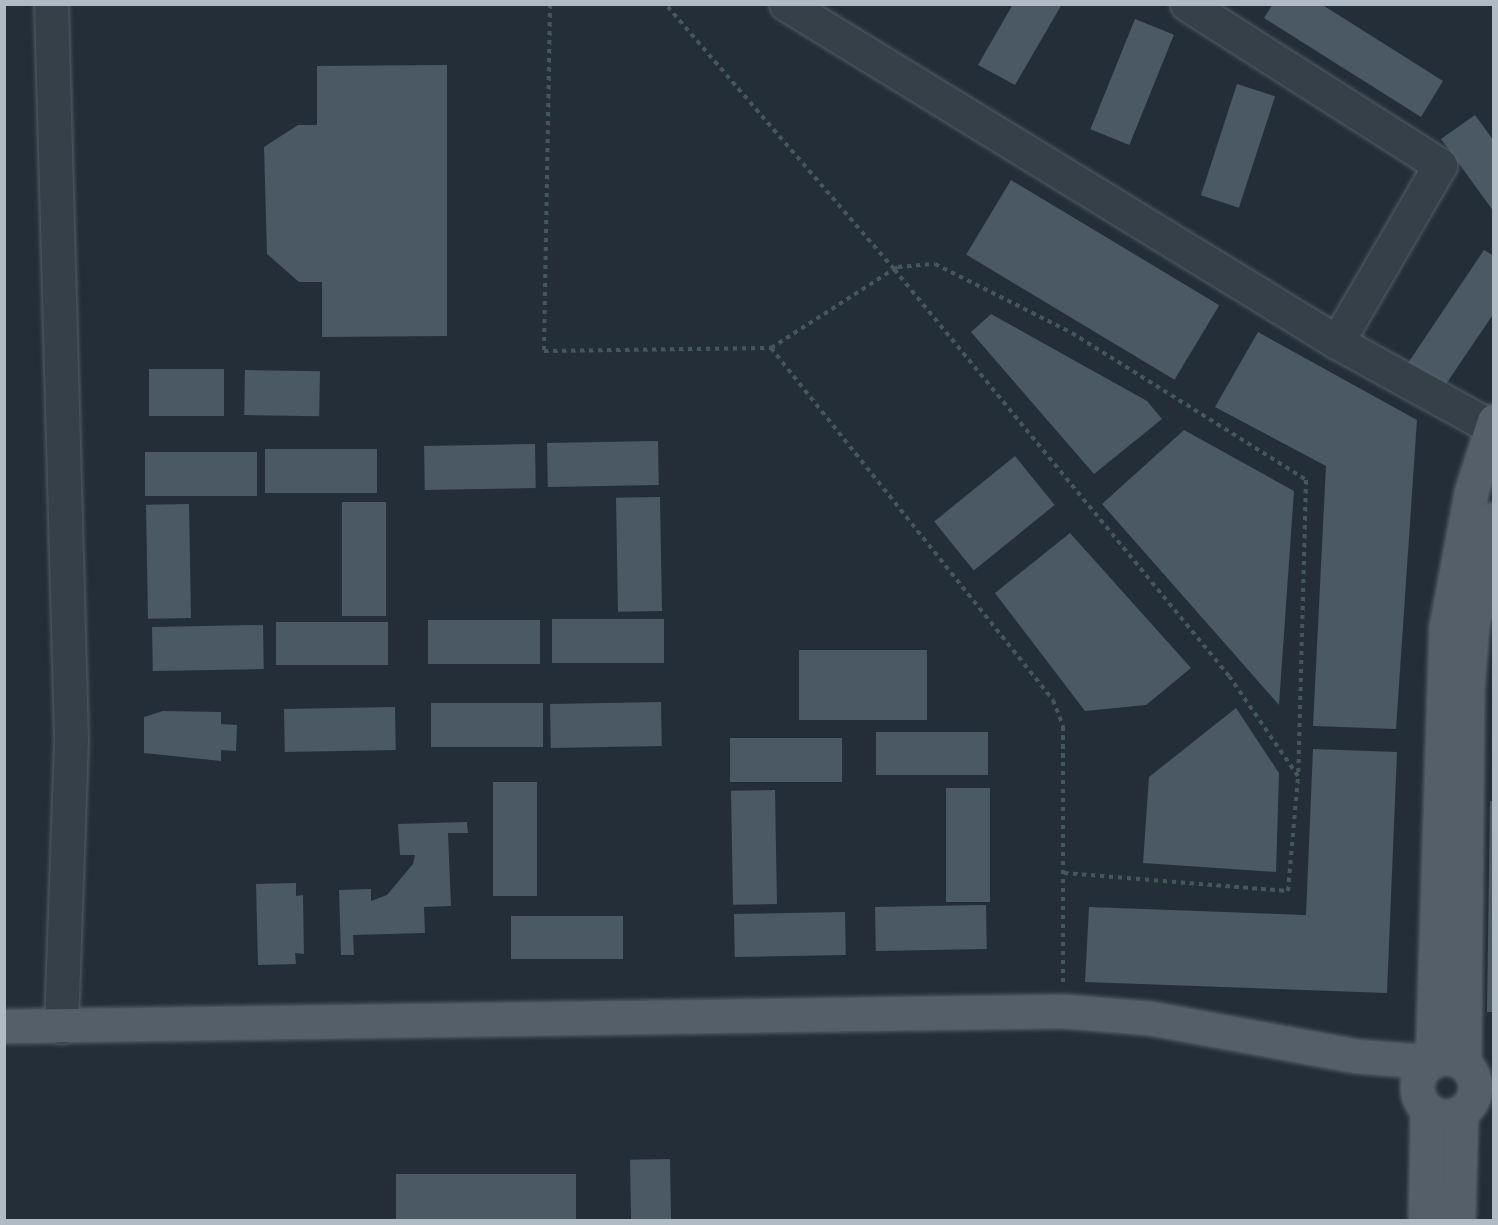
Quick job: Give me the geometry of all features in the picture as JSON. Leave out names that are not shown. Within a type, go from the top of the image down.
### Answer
[{"type":"main road","points":[[1443,1063],[1446,626],[1471,492],[1492,424]]},
{"type":"main road","points":[[1443,1063],[1472,627],[1494,519]]},
{"type":"main road","points":[[4,1026],[61,1027],[1063,1011],[1150,1018],[1357,1056],[1443,1063],[1475,1089],[1474,1112],[1458,1221]]},
{"type":"main road","points":[[1357,1056],[1444,1116],[1474,1112]]},
{"type":"main road","points":[[1425,1221],[1423,1103],[1420,1074],[1443,1063]]},
{"type":"street","points":[[51,4],[71,739],[61,1027]]},
{"type":"street","points":[[1187,4],[1440,165],[1337,342]]},
{"type":"street","points":[[798,8],[1337,342],[1492,424]]},
{"type":"path","points":[[550,4],[544,351],[771,348],[894,269],[935,264],[1072,333],[1306,480],[1298,776],[1288,891],[1064,873]]},
{"type":"path","points":[[665,4],[894,269],[1229,676],[1298,776]]},
{"type":"path","points":[[771,348],[1053,700],[1063,726],[1063,1011]]},
{"type":"building","points":[[1013,4],[1062,4],[1015,85],[978,65]]},
{"type":"building","points":[[1273,4],[1321,4],[1443,81],[1421,117],[1264,18]]},
{"type":"building","points":[[1135,19],[1174,35],[1129,145],[1090,129]]},
{"type":"building","points":[[447,65],[447,336],[322,337],[322,282],[299,282],[267,254],[264,147],[298,125],[317,125],[317,66]]},
{"type":"building","points":[[1237,84],[1275,96],[1239,208],[1201,195]]},
{"type":"building","points":[[1475,115],[1494,141],[1494,212],[1441,139]]},
{"type":"building","points":[[1011,180],[1219,305],[1174,380],[966,255]]},
{"type":"building","points":[[1484,250],[1494,256],[1494,313],[1444,387],[1408,363]]},
{"type":"building","points":[[991,314],[1147,401],[1162,419],[1094,474],[971,332]]},
{"type":"building","points":[[1258,332],[1417,420],[1396,729],[1313,726],[1326,466],[1215,407]]},
{"type":"building","points":[[149,369],[224,369],[224,416],[149,416]]},
{"type":"building","points":[[245,370],[320,371],[319,416],[244,415]]},
{"type":"building","points":[[1184,430],[1294,491],[1279,705],[1102,504]]},
{"type":"building","points":[[658,441],[659,485],[548,487],[547,443]]},
{"type":"building","points":[[535,444],[536,488],[425,490],[424,446]]},
{"type":"building","points":[[265,449],[377,449],[377,493],[265,493]]},
{"type":"building","points":[[145,452],[257,452],[257,496],[145,496]]},
{"type":"building","points":[[1015,456],[1055,505],[974,570],[934,521]]},
{"type":"building","points":[[660,497],[662,611],[618,612],[616,498]]},
{"type":"building","points":[[342,502],[386,502],[386,616],[342,616]]},
{"type":"building","points":[[189,504],[191,618],[148,619],[146,505]]},
{"type":"building","points":[[1070,533],[1191,668],[1146,705],[1085,711],[995,593]]},
{"type":"building","points":[[552,619],[664,619],[664,663],[552,663]]},
{"type":"building","points":[[428,620],[540,620],[540,664],[428,664]]},
{"type":"building","points":[[276,622],[388,622],[388,665],[276,665]]},
{"type":"building","points":[[263,625],[264,669],[153,671],[152,627]]},
{"type":"building","points":[[799,650],[927,650],[927,720],[799,720]]},
{"type":"building","points":[[661,702],[662,746],[551,748],[550,704]]},
{"type":"building","points":[[431,703],[543,703],[543,747],[431,747]]},
{"type":"building","points":[[395,707],[396,750],[285,752],[284,709]]},
{"type":"building","points":[[1236,708],[1279,773],[1276,872],[1143,863],[1149,777]]},
{"type":"building","points":[[163,711],[221,712],[221,724],[237,725],[236,751],[221,750],[221,761],[144,753],[144,717]]},
{"type":"building","points":[[876,732],[988,732],[988,775],[876,775]]},
{"type":"building","points":[[730,738],[842,738],[842,782],[730,782]]},
{"type":"building","points":[[1313,749],[1397,752],[1387,993],[1085,982],[1089,907],[1306,915]]},
{"type":"building","points":[[493,782],[537,782],[537,896],[493,896]]},
{"type":"building","points":[[946,788],[990,788],[990,902],[946,902]]},
{"type":"building","points":[[775,790],[777,904],[733,905],[731,791]]},
{"type":"building","points":[[1490,801],[1494,801],[1494,1012],[1487,1012]]},
{"type":"building","points":[[467,822],[468,833],[448,833],[451,906],[424,907],[425,933],[353,935],[354,955],[341,955],[339,890],[371,889],[371,901],[387,895],[413,864],[415,855],[400,855],[398,824]]},
{"type":"building","points":[[296,883],[296,896],[303,895],[304,954],[295,953],[296,964],[258,965],[256,884]]},
{"type":"building","points":[[986,905],[987,949],[876,951],[875,907]]},
{"type":"building","points":[[845,912],[846,955],[735,957],[734,914]]},
{"type":"building","points":[[511,916],[623,916],[623,959],[511,959]]},
{"type":"building","points":[[670,1159],[671,1220],[631,1220],[630,1160]]},
{"type":"building","points":[[396,1174],[576,1174],[576,1220],[396,1220]]}]
